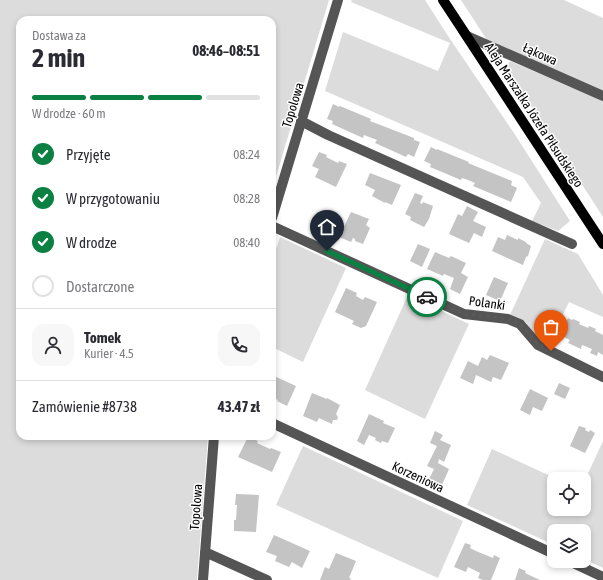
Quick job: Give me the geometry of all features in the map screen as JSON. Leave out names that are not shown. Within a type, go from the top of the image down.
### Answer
[{"type":"main road","name":"Aleja Marszałka Józefa Piłsudskiego","points":[[443,0],[603,244]]},
{"type":"street","name":"Topolowa","points":[[276,205],[338,0]]},
{"type":"street","name":"Łąkowa","points":[[467,36],[603,96]]},
{"type":"street","points":[[301,121],[328,135],[572,244]]},
{"type":"street","name":"Polanki","points":[[276,228],[464,314],[508,319],[520,324],[538,344],[603,377]]},
{"type":"street","name":"Korzeniowa","points":[[276,425],[547,551]]},
{"type":"street","name":"Topolowa","points":[[203,580],[214,440]]},
{"type":"street","points":[[205,552],[266,580]]},
{"type":"street","points":[[584,568],[603,577]]},
{"type":"shaded area","points":[[0,0],[329,0],[276,177],[276,16],[16,16],[16,440],[208,440],[197,580],[0,580]]},
{"type":"shaded area","points":[[352,0],[425,0],[514,133],[570,221],[558,231],[532,221],[541,203],[523,177],[325,91],[343,32],[438,71],[450,43],[351,2]]},
{"type":"shaded area","points":[[461,0],[564,0],[603,18],[603,92],[487,40]]},
{"type":"shaded area","points":[[510,61],[603,101],[603,217],[506,67]]},
{"type":"shaded area","points":[[280,237],[346,268],[303,362],[276,349],[276,250]]},
{"type":"shaded area","points":[[545,239],[578,254],[603,295],[603,317],[569,302],[549,344],[536,337],[526,322],[510,315]]},
{"type":"shaded area","points":[[408,295],[469,324],[425,419],[365,390]]},
{"type":"shaded area","points":[[603,441],[603,568],[591,562],[591,524],[547,524],[547,542],[467,505],[492,449],[547,474],[547,516],[591,516],[591,472],[589,472]]},
{"type":"shaded area","points":[[303,446],[463,521],[438,578],[276,505]]},
{"type":"building","points":[[333,104],[371,119],[370,121],[414,138],[414,140],[420,142],[414,157],[408,154],[406,157],[375,143],[377,140],[364,135],[363,138],[332,124],[333,121],[327,119]]},
{"type":"building","points":[[431,147],[512,181],[511,185],[517,188],[511,202],[473,186],[475,183],[462,178],[461,180],[430,167],[431,164],[424,161]]},
{"type":"building","points":[[319,152],[327,155],[326,157],[338,163],[339,161],[347,164],[336,187],[315,177],[319,169],[312,166]]},
{"type":"building","points":[[370,173],[401,185],[392,205],[372,196],[375,190],[365,185]]},
{"type":"building","points":[[415,193],[423,196],[420,203],[422,204],[423,202],[433,206],[429,219],[424,227],[410,220],[411,217],[405,214]]},
{"type":"building","points":[[467,206],[478,212],[473,221],[486,227],[482,237],[474,233],[469,243],[449,234],[458,214],[462,216]]},
{"type":"building","points":[[351,212],[369,219],[366,225],[370,228],[363,244],[355,241],[353,238],[351,242],[339,237]]},
{"type":"building","points":[[507,235],[518,240],[518,238],[531,246],[523,265],[492,251],[498,237],[505,240]]},
{"type":"building","points":[[418,244],[430,249],[422,267],[410,261]]},
{"type":"building","points":[[435,252],[449,258],[451,256],[466,263],[461,273],[468,277],[460,294],[450,289],[454,278],[444,274],[443,276],[427,269]]},
{"type":"building","points":[[494,277],[508,283],[500,301],[486,295]]},
{"type":"building","points":[[346,288],[357,293],[356,296],[363,300],[365,297],[377,302],[366,326],[361,328],[352,324],[354,321],[335,312]]},
{"type":"building","points":[[568,318],[580,322],[579,324],[588,328],[589,326],[596,329],[595,331],[603,335],[603,355],[598,352],[597,356],[590,353],[592,349],[582,345],[581,349],[568,343],[570,340],[560,335]]},
{"type":"building","points":[[490,355],[509,363],[501,380],[493,377],[491,382],[476,375],[473,384],[460,378],[468,361],[478,366],[482,357],[487,360]]},
{"type":"building","points":[[276,377],[296,386],[287,406],[277,401],[278,400],[276,399]]},
{"type":"building","points":[[559,383],[570,388],[565,399],[554,394]]},
{"type":"building","points":[[530,389],[548,398],[542,411],[533,407],[530,415],[520,410]]},
{"type":"building","points":[[312,393],[327,398],[340,405],[336,414],[338,417],[337,420],[333,420],[332,424],[319,418],[317,422],[303,416]]},
{"type":"building","points":[[369,414],[384,421],[383,423],[395,428],[388,443],[382,441],[381,443],[375,440],[376,438],[369,435],[364,445],[357,441]]},
{"type":"building","points":[[579,426],[586,428],[585,430],[589,432],[590,430],[595,433],[585,453],[570,446]]},
{"type":"building","points":[[435,431],[443,435],[440,440],[451,445],[444,462],[439,459],[438,463],[449,469],[442,485],[429,479],[434,469],[427,466],[437,446],[430,443]]},
{"type":"building","points":[[246,440],[256,440],[258,441],[257,443],[281,452],[272,472],[238,457]]},
{"type":"building","points":[[236,494],[259,495],[256,532],[234,531],[234,520],[236,520],[237,505],[235,505]]},
{"type":"building","points":[[274,535],[310,551],[302,568],[292,562],[289,567],[275,561],[277,556],[266,552]]},
{"type":"building","points":[[465,543],[471,545],[470,548],[476,551],[493,558],[494,555],[500,558],[491,580],[483,580],[478,578],[480,573],[468,567],[466,572],[454,567]]},
{"type":"building","points":[[336,553],[356,561],[349,578],[351,578],[350,580],[320,580],[325,567],[329,569]]},
{"type":"building","points":[[519,568],[526,571],[525,573],[540,580],[515,580]]},
{"type":"way so far","points":[[427,297],[464,314],[508,319],[520,324],[538,344],[551,351]]},
{"type":"route","points":[[327,251],[427,297]]}]
